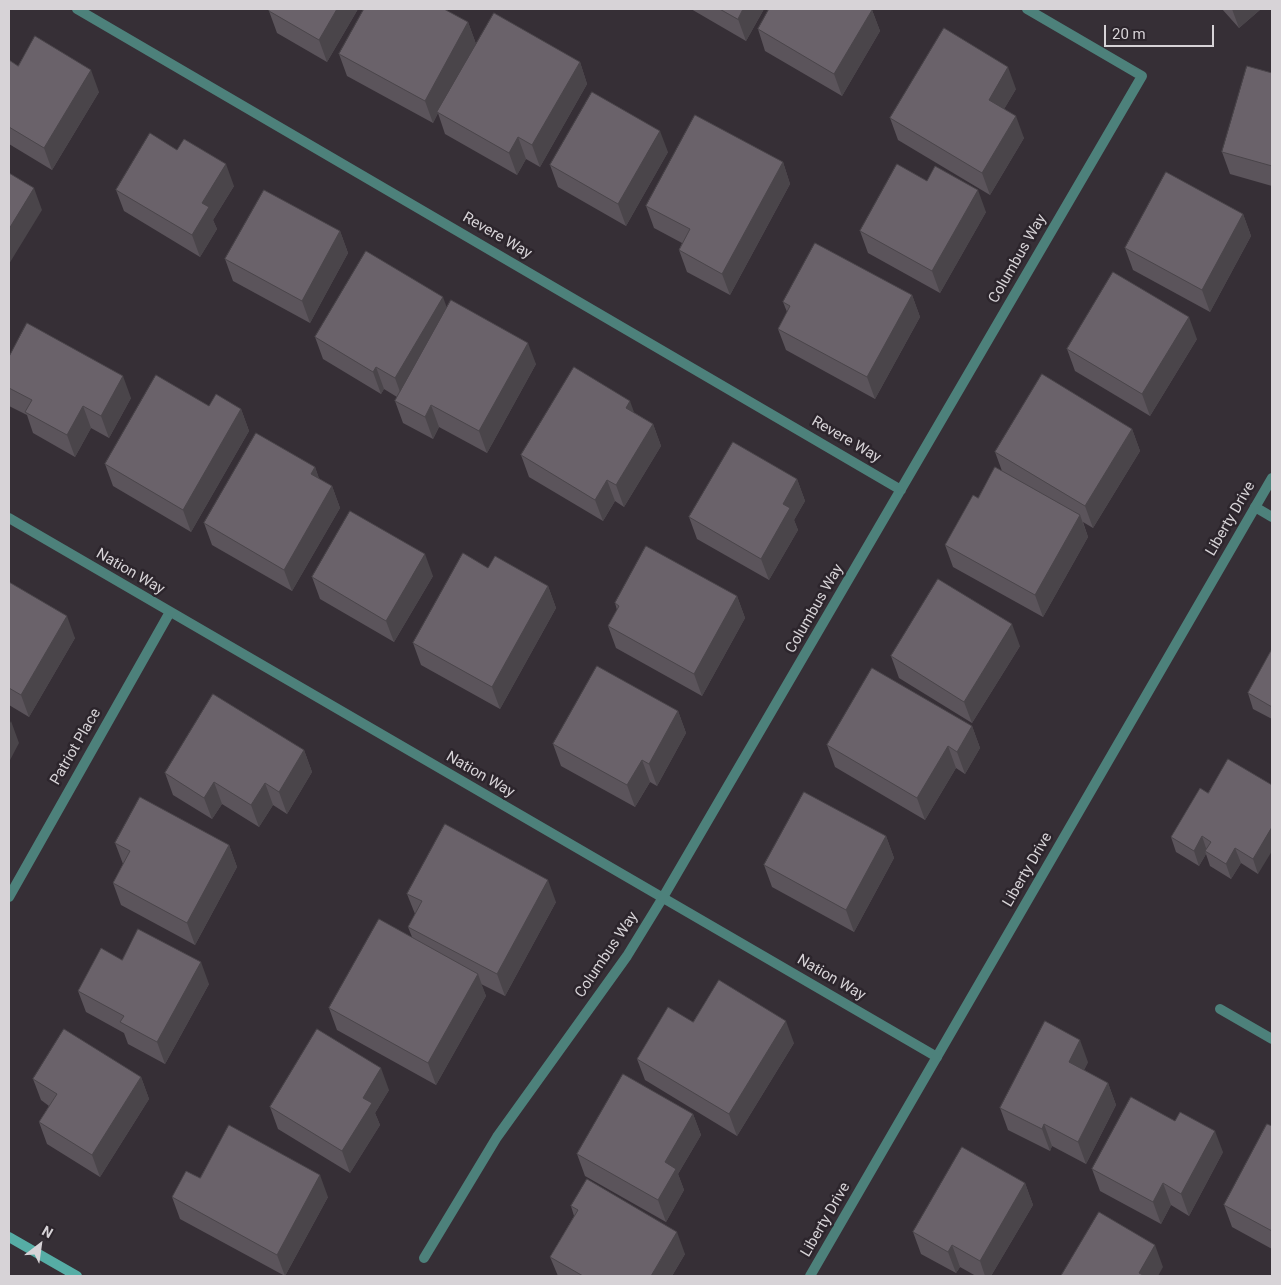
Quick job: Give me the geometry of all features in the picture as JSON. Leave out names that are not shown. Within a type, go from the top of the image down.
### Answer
[{"type":"main road","points":[[9,1237],[77,1276]]},
{"type":"street","name":"Revere Way","points":[[77,9],[901,490]]},
{"type":"street","name":"Columbus Way","points":[[424,1258],[497,1137],[627,956],[662,899],[1142,76],[1027,9]]},
{"type":"street","name":"Liberty Drive","points":[[810,1276],[1272,478]]},
{"type":"street","points":[[1255,507],[1272,517]]},
{"type":"street","name":"Nation Way","points":[[9,518],[937,1057]]},
{"type":"street","name":"Patriot Place","points":[[9,897],[170,612]]},
{"type":"street","points":[[1220,1009],[1272,1039]]},
{"type":"building","points":[[270,9],[337,9],[319,40],[269,11]]},
{"type":"building","points":[[364,9],[444,9],[468,22],[425,101],[339,54]]},
{"type":"building","points":[[720,9],[743,9],[738,19]]},
{"type":"building","points":[[769,9],[872,10],[834,74],[758,29]]},
{"type":"building","points":[[494,13],[580,62],[532,145],[518,137],[509,153],[437,112]]},
{"type":"building","points":[[944,28],[1008,67],[989,100],[1016,116],[982,173],[890,118]]},
{"type":"building","points":[[35,36],[91,70],[44,148],[9,127],[9,60],[18,66]]},
{"type":"building","points":[[1247,66],[1272,73],[1272,166],[1222,152]]},
{"type":"building","points":[[592,92],[660,131],[618,204],[550,165]]},
{"type":"building","points":[[695,115],[783,162],[722,274],[679,250],[690,229],[646,206]]},
{"type":"building","points":[[150,133],[177,150],[184,139],[226,164],[202,203],[209,207],[192,235],[116,190]]},
{"type":"building","points":[[897,164],[927,181],[935,166],[978,190],[932,271],[860,231]]},
{"type":"building","points":[[1166,172],[1243,214],[1202,290],[1125,248]]},
{"type":"building","points":[[9,173],[34,188],[9,229]]},
{"type":"building","points":[[264,190],[340,231],[302,301],[225,259]]},
{"type":"building","points":[[815,243],[912,295],[867,377],[778,329],[790,306],[783,302]]},
{"type":"building","points":[[366,251],[443,297],[395,378],[376,367],[373,372],[315,337]]},
{"type":"building","points":[[1113,272],[1189,317],[1142,394],[1067,349]]},
{"type":"building","points":[[451,300],[528,343],[479,431],[431,405],[425,417],[395,401]]},
{"type":"building","points":[[27,323],[123,376],[101,416],[83,406],[67,435],[25,412],[32,400],[9,388],[9,357]]},
{"type":"building","points":[[574,367],[630,401],[626,408],[653,424],[616,485],[607,480],[595,500],[521,455]]},
{"type":"building","points":[[1042,374],[1132,429],[1085,506],[995,452]]},
{"type":"building","points":[[156,375],[209,406],[216,394],[241,409],[183,510],[105,464]]},
{"type":"building","points":[[256,433],[315,467],[311,474],[332,486],[284,570],[204,523]]},
{"type":"building","points":[[733,442],[797,479],[783,504],[790,508],[761,559],[689,517]]},
{"type":"building","points":[[995,467],[1080,515],[1035,595],[945,545],[973,495],[978,498]]},
{"type":"building","points":[[350,511],[425,554],[386,621],[312,577]]},
{"type":"building","points":[[646,546],[737,596],[694,674],[608,626],[619,606],[615,603]]},
{"type":"building","points":[[463,553],[488,568],[495,556],[548,586],[492,687],[413,643]]},
{"type":"building","points":[[938,579],[1012,624],[964,702],[891,656]]},
{"type":"building","points":[[9,582],[67,616],[21,695],[9,688]]},
{"type":"building","points":[[1272,649],[1272,707],[1248,693]]},
{"type":"building","points":[[597,666],[678,711],[649,764],[642,760],[627,785],[553,744]]},
{"type":"building","points":[[872,668],[972,726],[957,752],[948,746],[917,798],[827,745]]},
{"type":"building","points":[[213,694],[304,750],[279,792],[265,783],[251,805],[214,782],[204,798],[165,773]]},
{"type":"building","points":[[1228,759],[1272,785],[1272,827],[1253,859],[1235,848],[1226,864],[1205,851],[1211,842],[1202,836],[1194,851],[1171,837],[1200,788],[1208,793]]},
{"type":"building","points":[[804,792],[886,836],[846,910],[764,865]]},
{"type":"building","points":[[140,797],[229,845],[187,923],[113,883],[130,851],[115,843]]},
{"type":"building","points":[[445,824],[548,880],[497,974],[408,927],[422,901],[407,894]]},
{"type":"building","points":[[379,919],[478,974],[428,1063],[329,1008]]},
{"type":"building","points":[[138,929],[201,962],[157,1042],[120,1022],[124,1016],[78,991],[101,948],[122,960]]},
{"type":"building","points":[[719,980],[786,1021],[729,1114],[637,1059],[668,1007],[693,1022]]},
{"type":"building","points":[[1045,1021],[1080,1040],[1069,1062],[1108,1083],[1078,1142],[1044,1124],[1042,1129],[1000,1108]]},
{"type":"building","points":[[64,1029],[141,1077],[92,1155],[39,1122],[57,1094],[33,1079]]},
{"type":"building","points":[[317,1029],[381,1068],[363,1098],[372,1103],[342,1151],[270,1107]]},
{"type":"building","points":[[623,1074],[693,1114],[665,1162],[676,1169],[658,1200],[577,1154]]},
{"type":"building","points":[[1131,1097],[1175,1121],[1180,1112],[1215,1131],[1181,1194],[1163,1183],[1153,1202],[1092,1169]]},
{"type":"building","points":[[1267,1124],[1272,1126],[1272,1231],[1224,1205]]},
{"type":"building","points":[[229,1125],[320,1175],[277,1255],[172,1197],[186,1171],[200,1178]]},
{"type":"building","points":[[962,1147],[1025,1183],[980,1261],[952,1245],[948,1252],[913,1232]]},
{"type":"building","points":[[587,1179],[677,1232],[651,1276],[583,1276],[550,1257],[578,1210],[571,1206]]},
{"type":"building","points":[[1099,1212],[1155,1245],[1139,1273],[1145,1276],[1061,1276]]}]
